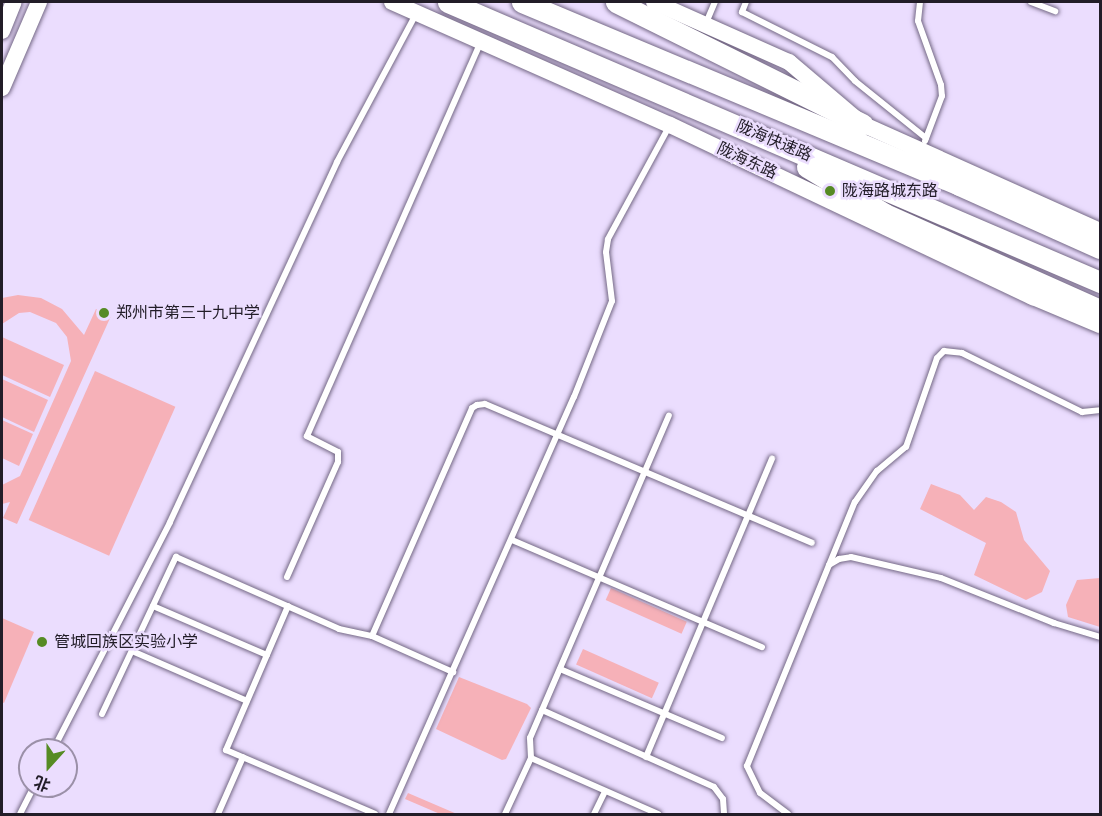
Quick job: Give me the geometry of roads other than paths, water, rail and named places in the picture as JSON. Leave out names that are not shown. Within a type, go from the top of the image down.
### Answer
[{"type":"highway","name":"陇海快速路","points":[[448,2],[1101,282]]},
{"type":"highway","name":"陇海快速路","points":[[522,2],[959,185],[1101,248]]},
{"type":"highway","points":[[616,2],[862,124]]},
{"type":"highway","points":[[734,124],[885,214],[1101,310]]},
{"type":"street","points":[[2,31],[14,2]]},
{"type":"street","points":[[2,88],[39,2]]},
{"type":"street","name":"陇海东路","points":[[392,2],[670,125],[1034,297],[1101,325]]},
{"type":"street","points":[[654,2],[789,62],[862,124],[924,144],[1101,231]]},
{"type":"lane","points":[[705,25],[715,2]]},
{"type":"lane","points":[[746,2],[742,12],[832,57],[924,144],[942,96],[941,85],[918,21],[920,2]]},
{"type":"lane","points":[[1031,2],[1055,11]]},
{"type":"lane","points":[[59,738],[170,522],[337,162],[417,12]]},
{"type":"lane","points":[[287,577],[338,462],[338,452],[307,436],[482,40]]},
{"type":"lane","points":[[389,814],[512,540],[612,301],[606,252],[608,239],[670,125]]},
{"type":"lane","points":[[788,814],[760,793],[747,766],[829,565],[864,487],[876,471],[906,447],[938,358],[944,351],[962,353],[1082,412],[1101,411]]},
{"type":"lane","points":[[372,636],[472,408],[485,404],[812,543]]},
{"type":"lane","points":[[505,814],[531,758],[530,738],[669,416]]},
{"type":"lane","points":[[646,757],[772,459]]},
{"type":"lane","points":[[512,540],[762,647]]},
{"type":"lane","points":[[102,714],[176,557],[339,629],[372,636],[453,672]]},
{"type":"lane","points":[[829,565],[839,559],[851,557],[941,578],[1054,623],[1101,637]]},
{"type":"lane","points":[[153,606],[267,655]]},
{"type":"lane","points":[[288,606],[226,750],[375,814]]},
{"type":"lane","points":[[132,651],[247,701]]},
{"type":"lane","points":[[560,669],[722,738]]},
{"type":"lane","points":[[542,710],[714,787],[723,800],[724,814]]},
{"type":"lane","points":[[218,814],[243,757]]},
{"type":"lane","points":[[531,758],[658,814]]},
{"type":"lane","points":[[594,814],[605,791]]},
{"type":"lane","points":[[20,814],[28,798]]},
{"type":"place","name":"陇海路城东路","points":[[830,191]]},
{"type":"place","name":"郑州市第三十九中学","points":[[104,313]]},
{"type":"place","name":"管城回族区实验小学","points":[[42,642]]}]
